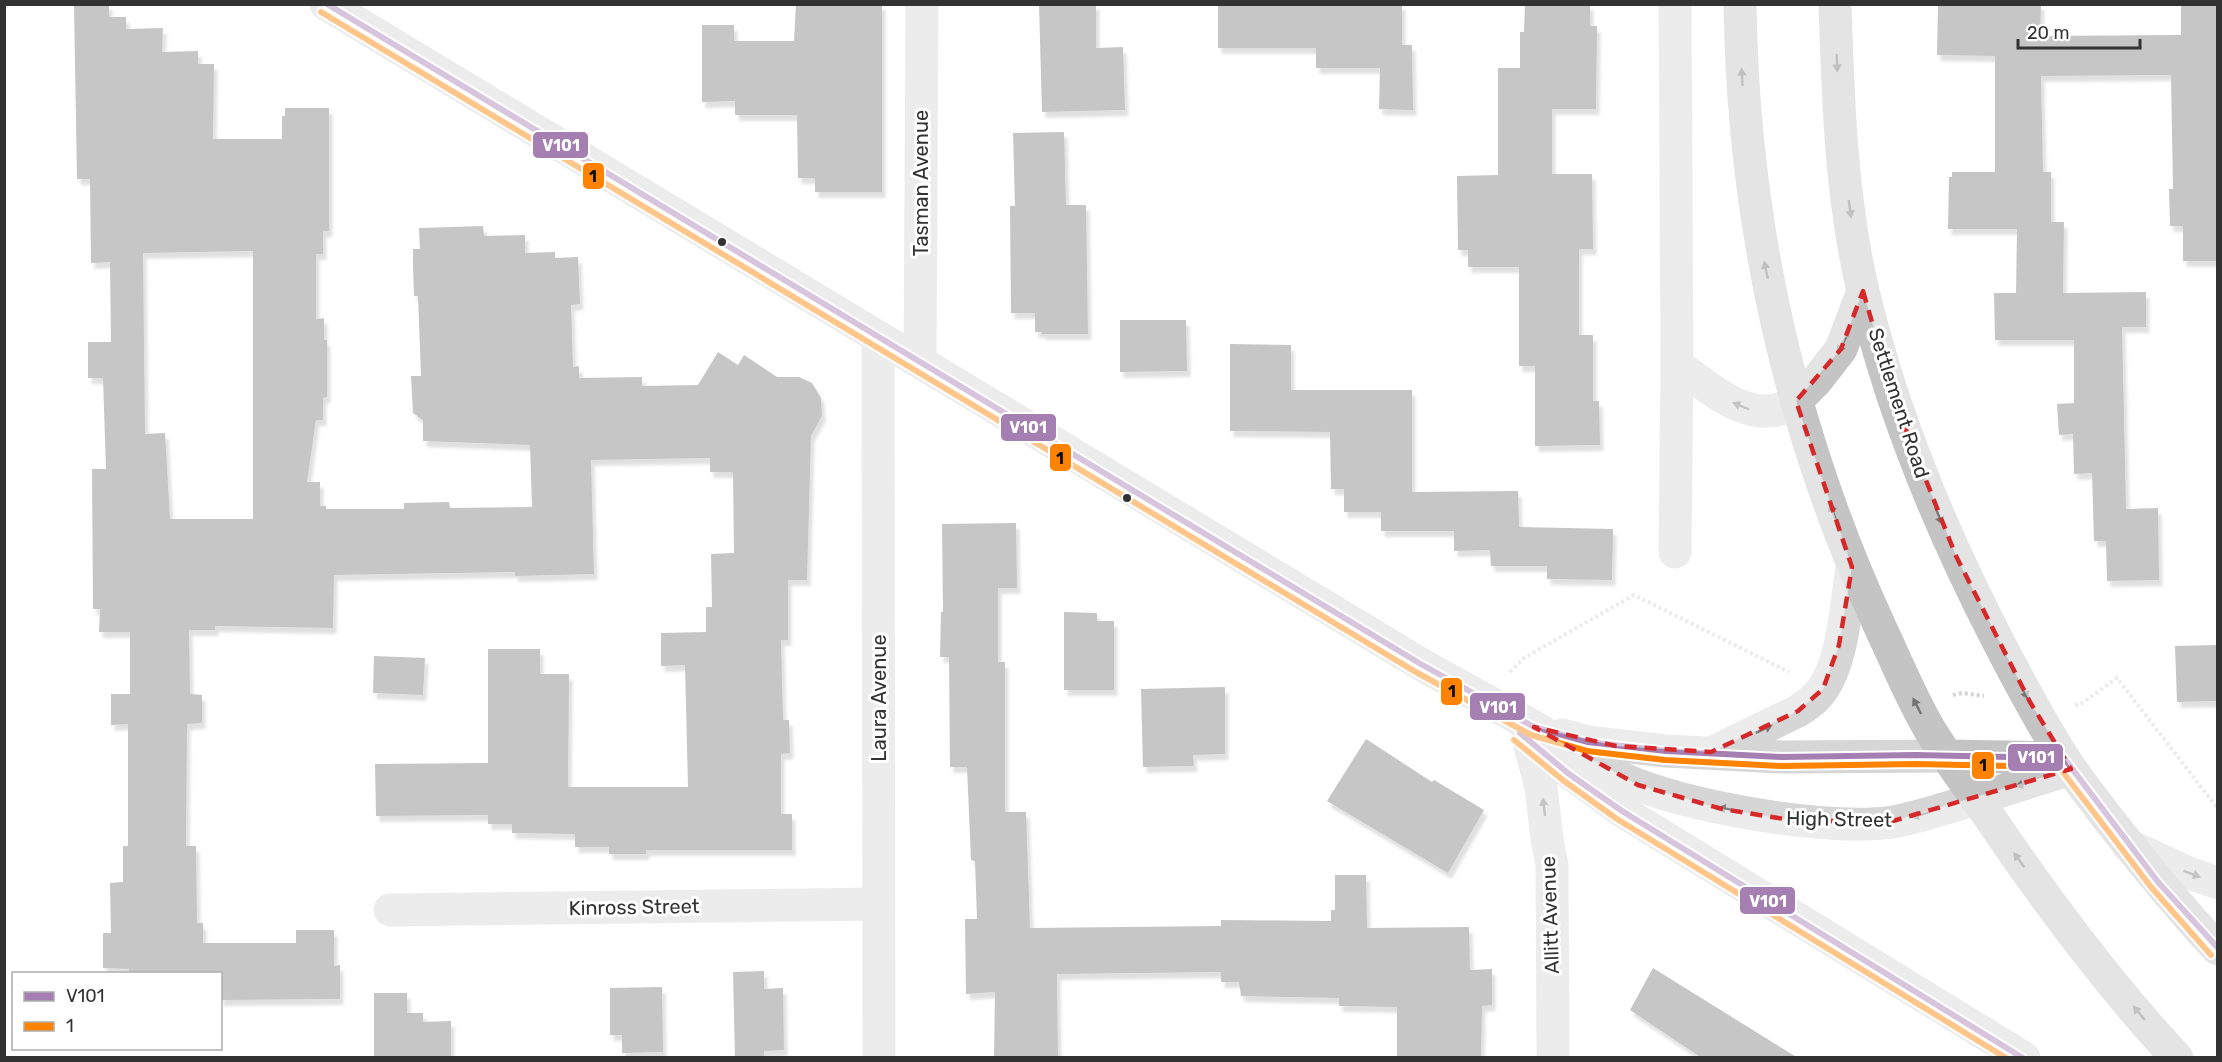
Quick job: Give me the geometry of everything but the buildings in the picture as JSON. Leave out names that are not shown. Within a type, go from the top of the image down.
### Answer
[{"type":"highway","points":[[1740,4],[1744,112],[1752,188],[1763,259],[1796,401],[1852,567],[1917,706],[1947,756],[2032,879],[2089,956],[2177,1058]]},
{"type":"highway","name":"Settlement Road","points":[[1835,4],[1842,151],[1863,291],[1895,402],[1922,478],[1956,556],[2030,702],[2067,764]]},
{"type":"highway","points":[[1796,401],[1826,371],[1841,349],[1863,291]]},
{"type":"highway","points":[[1947,756],[2067,764],[2128,845],[2217,949]]},
{"type":"highway","points":[[1977,799],[2067,764]]},
{"type":"street","name":"High Street","points":[[326,4],[1482,700],[1531,733],[1590,762],[1638,785],[1692,802],[1797,821],[1880,823],[1917,817],[1977,799]]},
{"type":"street","name":"Tasman Avenue","points":[[920,361],[922,4]]},
{"type":"street","points":[[1675,4],[1677,365],[1675,552]]},
{"type":"street","name":"Laura Avenue","points":[[878,338],[879,1058]]},
{"type":"street","points":[[1677,365],[1734,404],[1748,410],[1778,411],[1796,401]]},
{"type":"street","points":[[1711,752],[1798,711],[1808,705],[1823,689],[1839,645],[1852,567]]},
{"type":"street","name":"High Street","points":[[1531,733],[1666,751],[1793,757],[1947,756]]},
{"type":"street","name":"High Street","points":[[1531,733],[1569,774],[1622,811],[2024,1058]]},
{"type":"street","name":"Allitt Avenue","points":[[1531,733],[1552,865],[1553,1058]]},
{"type":"street","points":[[2128,845],[2217,883]]},
{"type":"street","name":"Kinross Street","points":[[390,910],[879,903]]},
{"type":"highlighted area","points":[[1863,291],[1895,402],[1956,556],[2030,702],[2071,769],[1893,821],[1797,821],[1722,809],[1638,785],[1534,727],[1616,746],[1711,752],[1798,711],[1823,689],[1839,645],[1852,567],[1796,401],[1841,349]]},
{"type":"transit line","name":"V101","points":[[327,4],[1419,663],[1534,727],[1588,742],[1666,751],[1782,757],[1916,755],[2064,758],[2158,882],[2218,948]]},
{"type":"transit line","name":"1","points":[[321,12],[1414,671],[1531,735],[1587,751],[1665,760],[1782,766],[1916,764],[2059,767],[2151,887],[2211,955]]},
{"type":"transit line","name":"V101","points":[[1520,733],[1569,774],[1622,811],[2023,1058]]},
{"type":"transit line","name":"1","points":[[1514,740],[1564,781],[1617,819],[2006,1058]]}]
